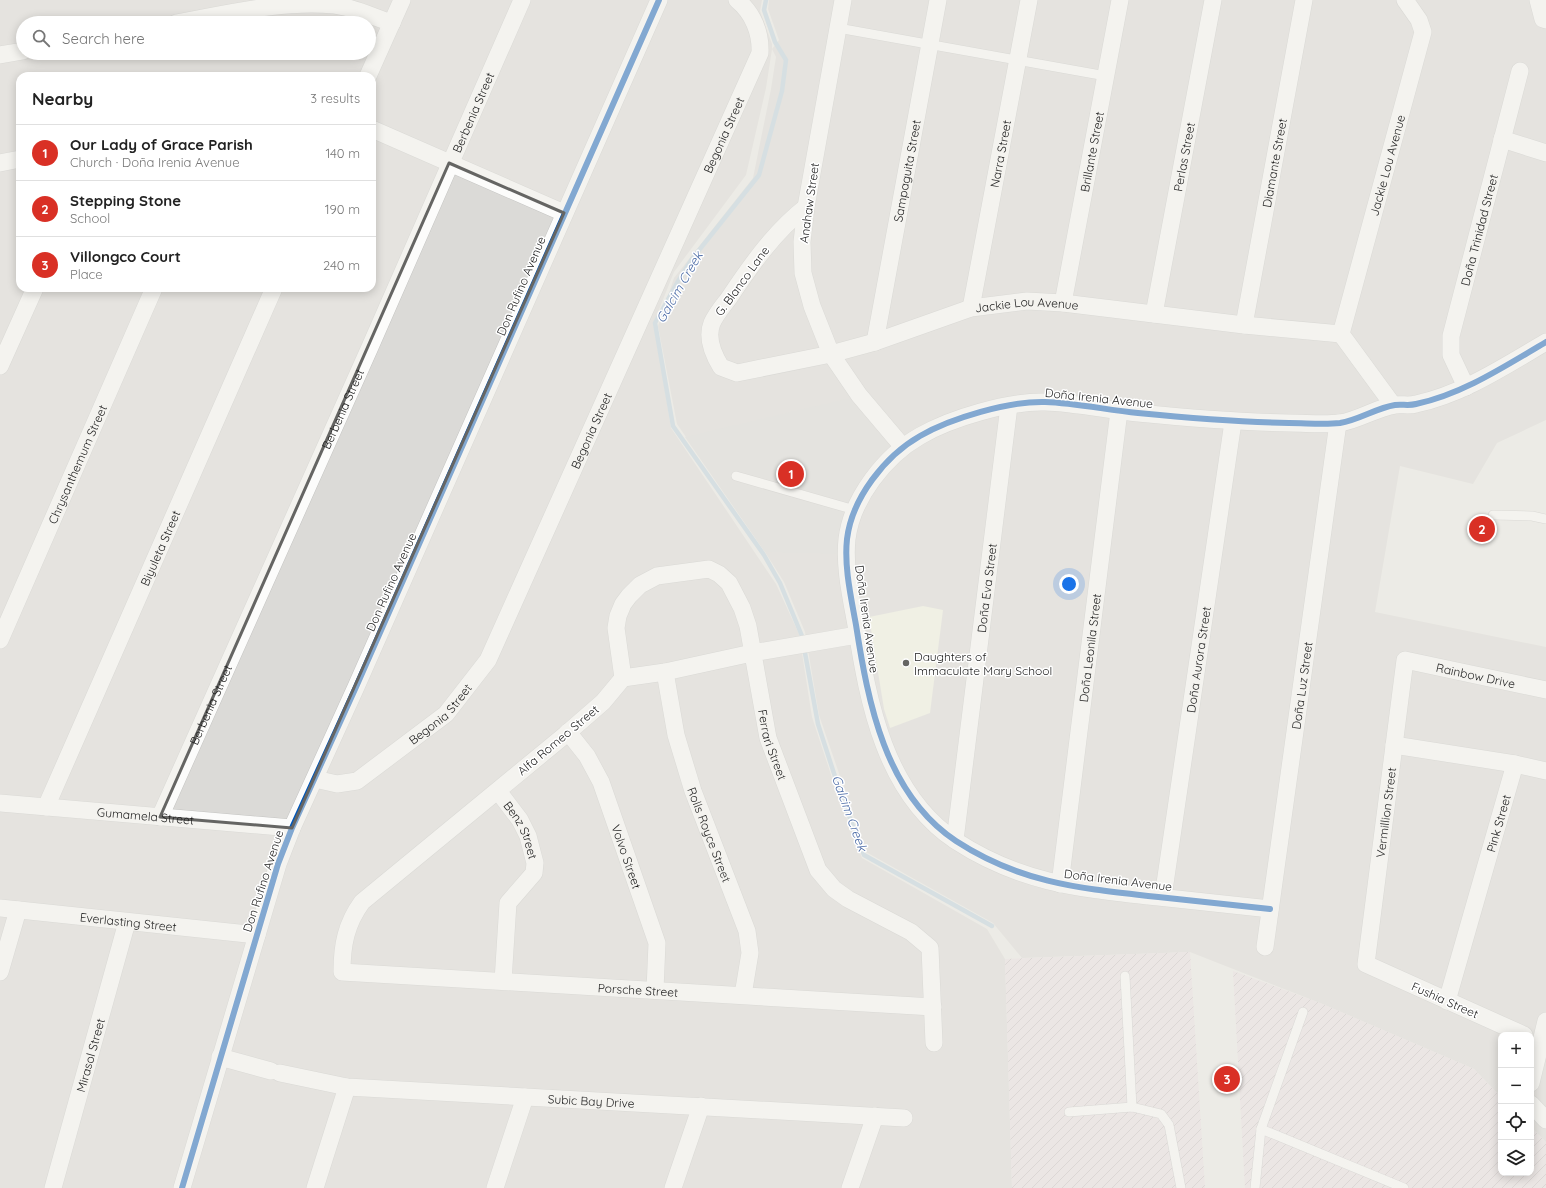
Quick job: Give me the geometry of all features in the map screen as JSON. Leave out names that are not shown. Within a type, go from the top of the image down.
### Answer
[{"type":"street","points":[[376,58],[402,0]]},
{"type":"street","name":"Berbenia Street","points":[[160,817],[364,361],[449,163],[522,0]]},
{"type":"street","name":"Don Rufino Avenue","points":[[182,1188],[278,864],[292,828],[483,401],[564,213],[659,0]]},
{"type":"street","name":"Begonia Street","points":[[314,779],[337,784],[357,781],[446,714],[488,660],[760,52],[760,39],[756,25],[742,4],[737,0]]},
{"type":"street","name":"Anahaw Street","points":[[843,0],[806,208],[802,242],[803,273],[812,306],[831,354],[860,395],[903,447]]},
{"type":"street","name":"Sampaguita Street","points":[[875,342],[938,0]]},
{"type":"street","name":"Narra Street","points":[[971,308],[1029,0]]},
{"type":"street","name":"Brillante Street","points":[[1063,303],[1120,0]]},
{"type":"street","name":"Perlas Street","points":[[1154,314],[1213,0]]},
{"type":"street","name":"Diamante Street","points":[[1244,325],[1304,0]]},
{"type":"street","name":"Jackie Lou Avenue","points":[[720,366],[737,373],[831,354],[875,342],[971,308],[1027,301],[1063,303],[1244,325],[1341,334],[1423,32],[1419,20],[1405,0]]},
{"type":"street","points":[[1538,0],[1542,19],[1546,20]]},
{"type":"street","points":[[215,16],[301,3],[335,5],[370,16]]},
{"type":"street","points":[[376,18],[392,23]]},
{"type":"street","points":[[0,55],[16,52]]},
{"type":"street","points":[[370,72],[375,60]]},
{"type":"street","name":"Doña Trinidad Street","points":[[1466,387],[1451,355],[1451,336],[1520,71]]},
{"type":"street","points":[[376,131],[564,213]]},
{"type":"street","points":[[1502,139],[1546,153]]},
{"type":"street","points":[[0,162],[16,160]]},
{"type":"street","name":"G. Blanco Lane","points":[[720,366],[710,344],[711,324],[740,281],[775,236],[792,218],[806,208]]},
{"type":"street","points":[[0,366],[33,292]]},
{"type":"street","name":"Chrysanthemum Street","points":[[0,640],[152,292]]},
{"type":"street","name":"Biyuleta Street","points":[[46,807],[272,292]]},
{"type":"street","points":[[1341,334],[1393,405]]},
{"type":"street","name":"Doña Irenia Avenue","points":[[1270,909],[1073,888],[1034,878],[1000,865],[954,840],[926,816],[906,789],[890,758],[875,723],[857,635],[848,576],[847,539],[855,510],[866,490],[885,465],[903,447],[920,436],[962,418],[1009,406],[1042,402],[1233,422],[1338,423],[1393,405],[1411,405],[1424,402],[1466,387],[1494,373],[1546,342]]},
{"type":"street","name":"Doña Eva Street","points":[[954,840],[1009,406]]},
{"type":"street","name":"Doña Leonila Street","points":[[1060,884],[1119,411]]},
{"type":"street","name":"Doña Aurora Street","points":[[1163,897],[1233,422]]},
{"type":"street","name":"Doña Luz Street","points":[[1265,947],[1338,423]]},
{"type":"street","name":"Ferrari Street","points":[[623,678],[616,628],[618,616],[623,604],[640,585],[658,576],[709,569],[719,574],[729,583],[742,608],[748,626],[768,738],[818,870],[834,889],[848,899],[911,932],[930,948],[934,1043]]},
{"type":"street","points":[[623,678],[665,672],[752,653],[857,635]]},
{"type":"street","name":"Rainbow Drive","points":[[1405,660],[1546,690]]},
{"type":"street","name":"Vermillion Street","points":[[1366,964],[1405,660]]},
{"type":"street","name":"Rolls Royce Street","points":[[665,672],[676,735],[693,791],[747,931],[750,953],[743,995]]},
{"type":"street","name":"Alfa Romeo Street","points":[[342,972],[344,937],[354,914],[362,902],[568,732],[602,702],[623,678]]},
{"type":"street","name":"Volvo Street","points":[[568,732],[594,767],[601,782],[657,943],[655,990]]},
{"type":"street","points":[[1394,746],[1515,764],[1546,771]]},
{"type":"street","name":"Pink Street","points":[[1447,1001],[1515,764]]},
{"type":"street","name":"Benz Street","points":[[498,790],[520,820],[528,836],[535,863],[534,873],[508,903],[503,981]]},
{"type":"street","name":"Gumamela Street","points":[[0,803],[292,828]]},
{"type":"street","name":"Everlasting Street","points":[[0,908],[258,935]]},
{"type":"street","points":[[0,972],[18,910]]},
{"type":"street","name":"Mirasol Street","points":[[53,1188],[127,922]]},
{"type":"street","name":"Fushia Street","points":[[1366,964],[1517,1032]]},
{"type":"street","name":"Porsche Street","points":[[342,972],[933,1007]]},
{"type":"street","points":[[1533,1068],[1536,1040],[1546,1021]]},
{"type":"street","name":"Subic Bay Drive","points":[[220,1057],[275,1072],[347,1087],[904,1118]]},
{"type":"street","points":[[315,1188],[347,1087]]},
{"type":"street","points":[[495,1188],[525,1097]]},
{"type":"street","points":[[673,1188],[701,1106]]},
{"type":"street","points":[[1534,1107],[1546,1120]]},
{"type":"street","points":[[850,1188],[875,1116]]},
{"type":"lane","points":[[838,28],[1106,76]]},
{"type":"lane","points":[[736,476],[855,510]]},
{"type":"lane","points":[[1493,515],[1532,516],[1546,519]]},
{"type":"lane","points":[[1124,976],[1132,1107]]},
{"type":"lane","points":[[1255,1188],[1261,1129],[1303,1012]]},
{"type":"lane","points":[[1069,1112],[1132,1107],[1161,1114],[1169,1125],[1181,1188]]},
{"type":"lane","points":[[1261,1129],[1404,1188]]},
{"type":"highlighted area","points":[[449,163],[564,213],[292,828],[160,817]]},
{"type":"shaded area","points":[[0,0],[762,0],[760,11],[772,44],[772,49],[766,88],[746,175],[674,272],[654,322],[671,428],[776,584],[799,634],[812,717],[838,796],[862,858],[987,929],[1005,959],[1012,1188],[0,1188]]},
{"type":"shaded area","points":[[769,0],[1546,0],[1546,420],[1497,443],[1473,484],[1400,466],[1375,612],[1546,647],[1546,1142],[1534,1130],[1534,1032],[1498,1032],[1498,1094],[1474,1069],[1320,1003],[1190,952],[1022,958],[993,923],[866,852],[819,715],[805,632],[784,582],[677,424],[658,326],[674,278],[753,178],[776,57],[772,49],[779,40],[768,9]]},
{"type":"shaded area","points":[[854,397],[893,448],[841,554],[765,552],[685,437]]},
{"type":"shaded area","name":"Daughters of Immaculate Mary School","points":[[923,606],[943,610],[930,713],[890,728],[884,709],[869,617]]},
{"type":"shaded area","points":[[1190,952],[1205,1188],[1012,1188],[1005,959]]},
{"type":"shaded area","points":[[1233,971],[1320,1003],[1474,1069],[1498,1094],[1498,1176],[1534,1176],[1534,1130],[1546,1142],[1546,1188],[1245,1188]]},
{"type":"waterway","name":"Galcim Creek","points":[[766,0],[764,10],[775,42],[786,60],[782,91],[759,175],[692,259],[655,323],[673,426],[764,555],[780,583],[802,636]]},
{"type":"waterway","name":"Galcim Creek","points":[[805,653],[818,724],[841,795],[864,855],[992,926]]},
{"type":"cycle path","points":[[182,1188],[278,864],[292,828],[356,687],[659,0]]},
{"type":"cycle path","points":[[1270,909],[1096,890],[1049,881],[1002,866],[979,855],[956,841],[932,821],[912,798],[896,772],[874,715],[861,654],[850,593],[846,560],[847,539],[850,524],[856,508],[872,480],[907,444],[933,429],[981,412],[1015,404],[1045,402],[1214,420],[1315,424],[1340,423],[1388,407],[1413,405],[1450,393],[1499,370],[1546,342]]},
{"type":"place","name":"Our Lady of Grace Parish","points":[[791,474]]},
{"type":"place","name":"Stepping Stone","points":[[1482,529]]},
{"type":"place","name":"Daughters of Immaculate Mary School","points":[[906,663]]},
{"type":"place","name":"Villongco Court","points":[[1227,1079]]}]
